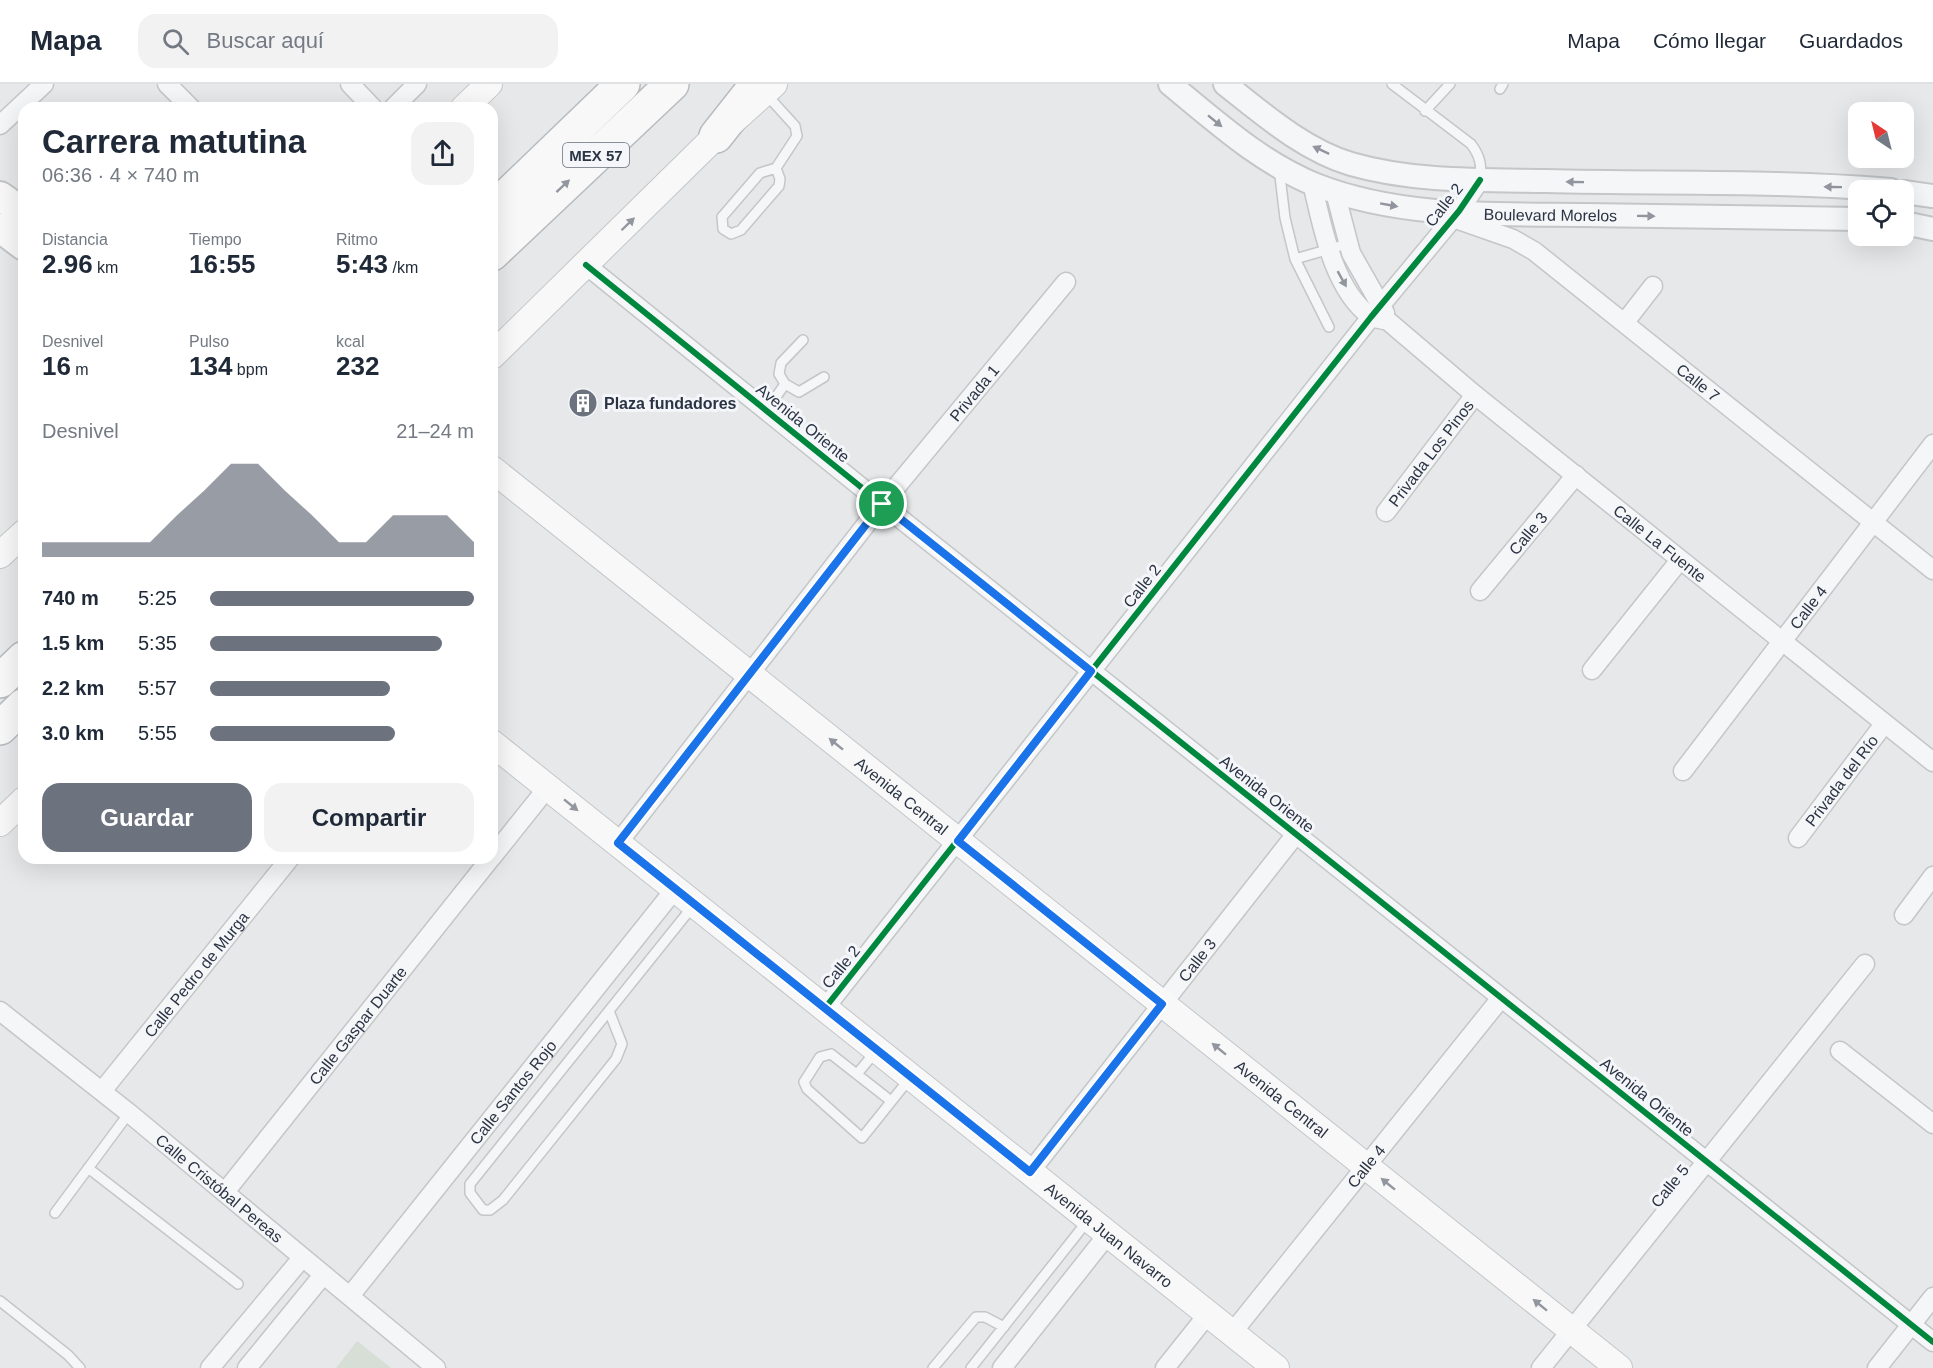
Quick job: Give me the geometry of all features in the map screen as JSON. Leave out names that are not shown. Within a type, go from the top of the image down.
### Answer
[{"type":"highway","name":"MEX 57","points":[[498,232],[503,214],[623,84]]},
{"type":"highway","name":"MEX 57","points":[[503,214],[672,84]]},
{"type":"highway","points":[[716,136],[765,87]]},
{"type":"highway","points":[[0,728],[18,711]]},
{"type":"main road","points":[[470,102],[489,84]]},
{"type":"main road","points":[[498,350],[716,136]]},
{"type":"main road","points":[[0,196],[18,209]]},
{"type":"main road","points":[[0,228],[18,242]]},
{"type":"main road","points":[[498,333],[554,296]]},
{"type":"main road","name":"Avenida Central","points":[[498,474],[1619,1368]]},
{"type":"main road","points":[[0,555],[18,538]]},
{"type":"main road","name":"Avenida Juan Navarro","points":[[498,748],[1276,1368]]},
{"type":"main road","points":[[0,823],[18,806]]},
{"type":"street","points":[[25,102],[44,84]]},
{"type":"street","points":[[167,84],[181,102]]},
{"type":"street","points":[[350,84],[367,102]]},
{"type":"street","points":[[399,102],[417,84]]},
{"type":"street","name":"Boulevard Morelos","points":[[1170,84],[1229,132],[1278,165],[1335,192],[1399,207],[1456,214],[1848,219]]},
{"type":"street","name":"Boulevard Morelos","points":[[1225,84],[1280,126],[1309,144],[1349,164],[1387,172],[1480,180],[1848,189]]},
{"type":"street","points":[[0,125],[18,108]]},
{"type":"street","name":"Calle 2","points":[[825,1008],[1091,671],[1380,314],[1480,180]]},
{"type":"street","name":"Calle La Fuente","points":[[1312,183],[1330,251],[1350,292],[1933,762]]},
{"type":"street","name":"Calle La Fuente","points":[[1335,192],[1347,244],[1380,314]]},
{"type":"street","points":[[1914,193],[1933,196]]},
{"type":"street","name":"Calle 7","points":[[1456,214],[1513,239],[1534,251],[1933,570]]},
{"type":"street","points":[[1914,225],[1933,229]]},
{"type":"street","name":"Avenida Oriente","points":[[586,265],[882,504],[1933,1342]]},
{"type":"street","name":"Privada 1","points":[[618,843],[882,504],[1066,282]]},
{"type":"street","points":[[1625,322],[1653,286]]},
{"type":"street","name":"Privada Los Pinos","points":[[1386,512],[1475,395]]},
{"type":"street","name":"Calle 4","points":[[1683,771],[1933,444]]},
{"type":"street","name":"Calle 3","points":[[1480,591],[1576,476]]},
{"type":"street","points":[[1592,670],[1680,560]]},
{"type":"street","name":"Privada del Río","points":[[1798,838],[1884,724]]},
{"type":"street","name":"Calle Gaspar Duarte","points":[[498,850],[548,787]]},
{"type":"street","name":"Calle 3","points":[[1030,1172],[1296,834]]},
{"type":"street","name":"Calle Pedro de Murga","points":[[102,1092],[285,864]]},
{"type":"street","name":"Calle Gaspar Duarte","points":[[225,1192],[487,864]]},
{"type":"street","points":[[1904,915],[1933,876]]},
{"type":"street","name":"Calle Santos Rojo","points":[[350,1296],[685,896]]},
{"type":"street","name":"Calle 5","points":[[1541,1368],[1865,964]]},
{"type":"street","name":"Calle 4","points":[[1232,1333],[1501,998]]},
{"type":"street","name":"Calle Cristóbal Pereas","points":[[0,1011],[129,1113],[436,1368]]},
{"type":"street","points":[[1840,1051],[1933,1124]]},
{"type":"street","points":[[1002,1368],[1098,1226]]},
{"type":"street","points":[[210,1368],[302,1258]]},
{"type":"street","points":[[225,1350],[247,1368],[323,1275]]},
{"type":"street","points":[[1877,1368],[1933,1297]]},
{"type":"street","points":[[1165,1368],[1208,1314]]},
{"type":"lane","points":[[1392,84],[1471,144],[1479,154],[1482,165],[1480,180]]},
{"type":"lane","points":[[1425,111],[1450,84]]},
{"type":"lane","points":[[765,87],[798,131],[797,136],[776,168],[760,173],[722,218],[723,229],[731,234],[741,230],[779,186],[780,179],[776,168]]},
{"type":"lane","points":[[1278,165],[1285,218],[1295,259],[1329,327]]},
{"type":"lane","points":[[1295,259],[1330,251],[1347,244]]},
{"type":"lane","points":[[803,340],[779,366],[779,374],[784,384],[799,392],[824,377]]},
{"type":"lane","points":[[766,411],[784,384]]},
{"type":"lane","points":[[609,1011],[622,1044],[616,1059],[503,1200],[490,1210],[483,1210],[470,1193],[470,1184],[609,1011],[685,896]]},
{"type":"lane","points":[[857,1074],[877,1050]]},
{"type":"lane","points":[[891,1101],[827,1053],[820,1057],[805,1079],[804,1085],[862,1138],[911,1077]]},
{"type":"lane","points":[[55,1213],[129,1113]]},
{"type":"lane","points":[[88,1168],[238,1284]]},
{"type":"lane","points":[[971,1368],[1004,1327],[1098,1226]]},
{"type":"lane","points":[[0,1301],[68,1355],[80,1368]]},
{"type":"lane","points":[[933,1368],[976,1317],[985,1317],[1004,1327]]},
{"type":"shaded area","points":[[357,1341],[391,1368],[336,1368]]},
{"type":"cycle path","points":[[825,1008],[1371,317],[1459,211],[1480,180]]},
{"type":"cycle path","points":[[586,265],[882,504],[1933,1342]]},
{"type":"place","name":"Plaza fundadores","points":[[583,403]]},
{"type":"route","points":[[882,504],[1091,671],[958,841],[1162,1004],[1030,1172],[618,843],[882,504]]}]
